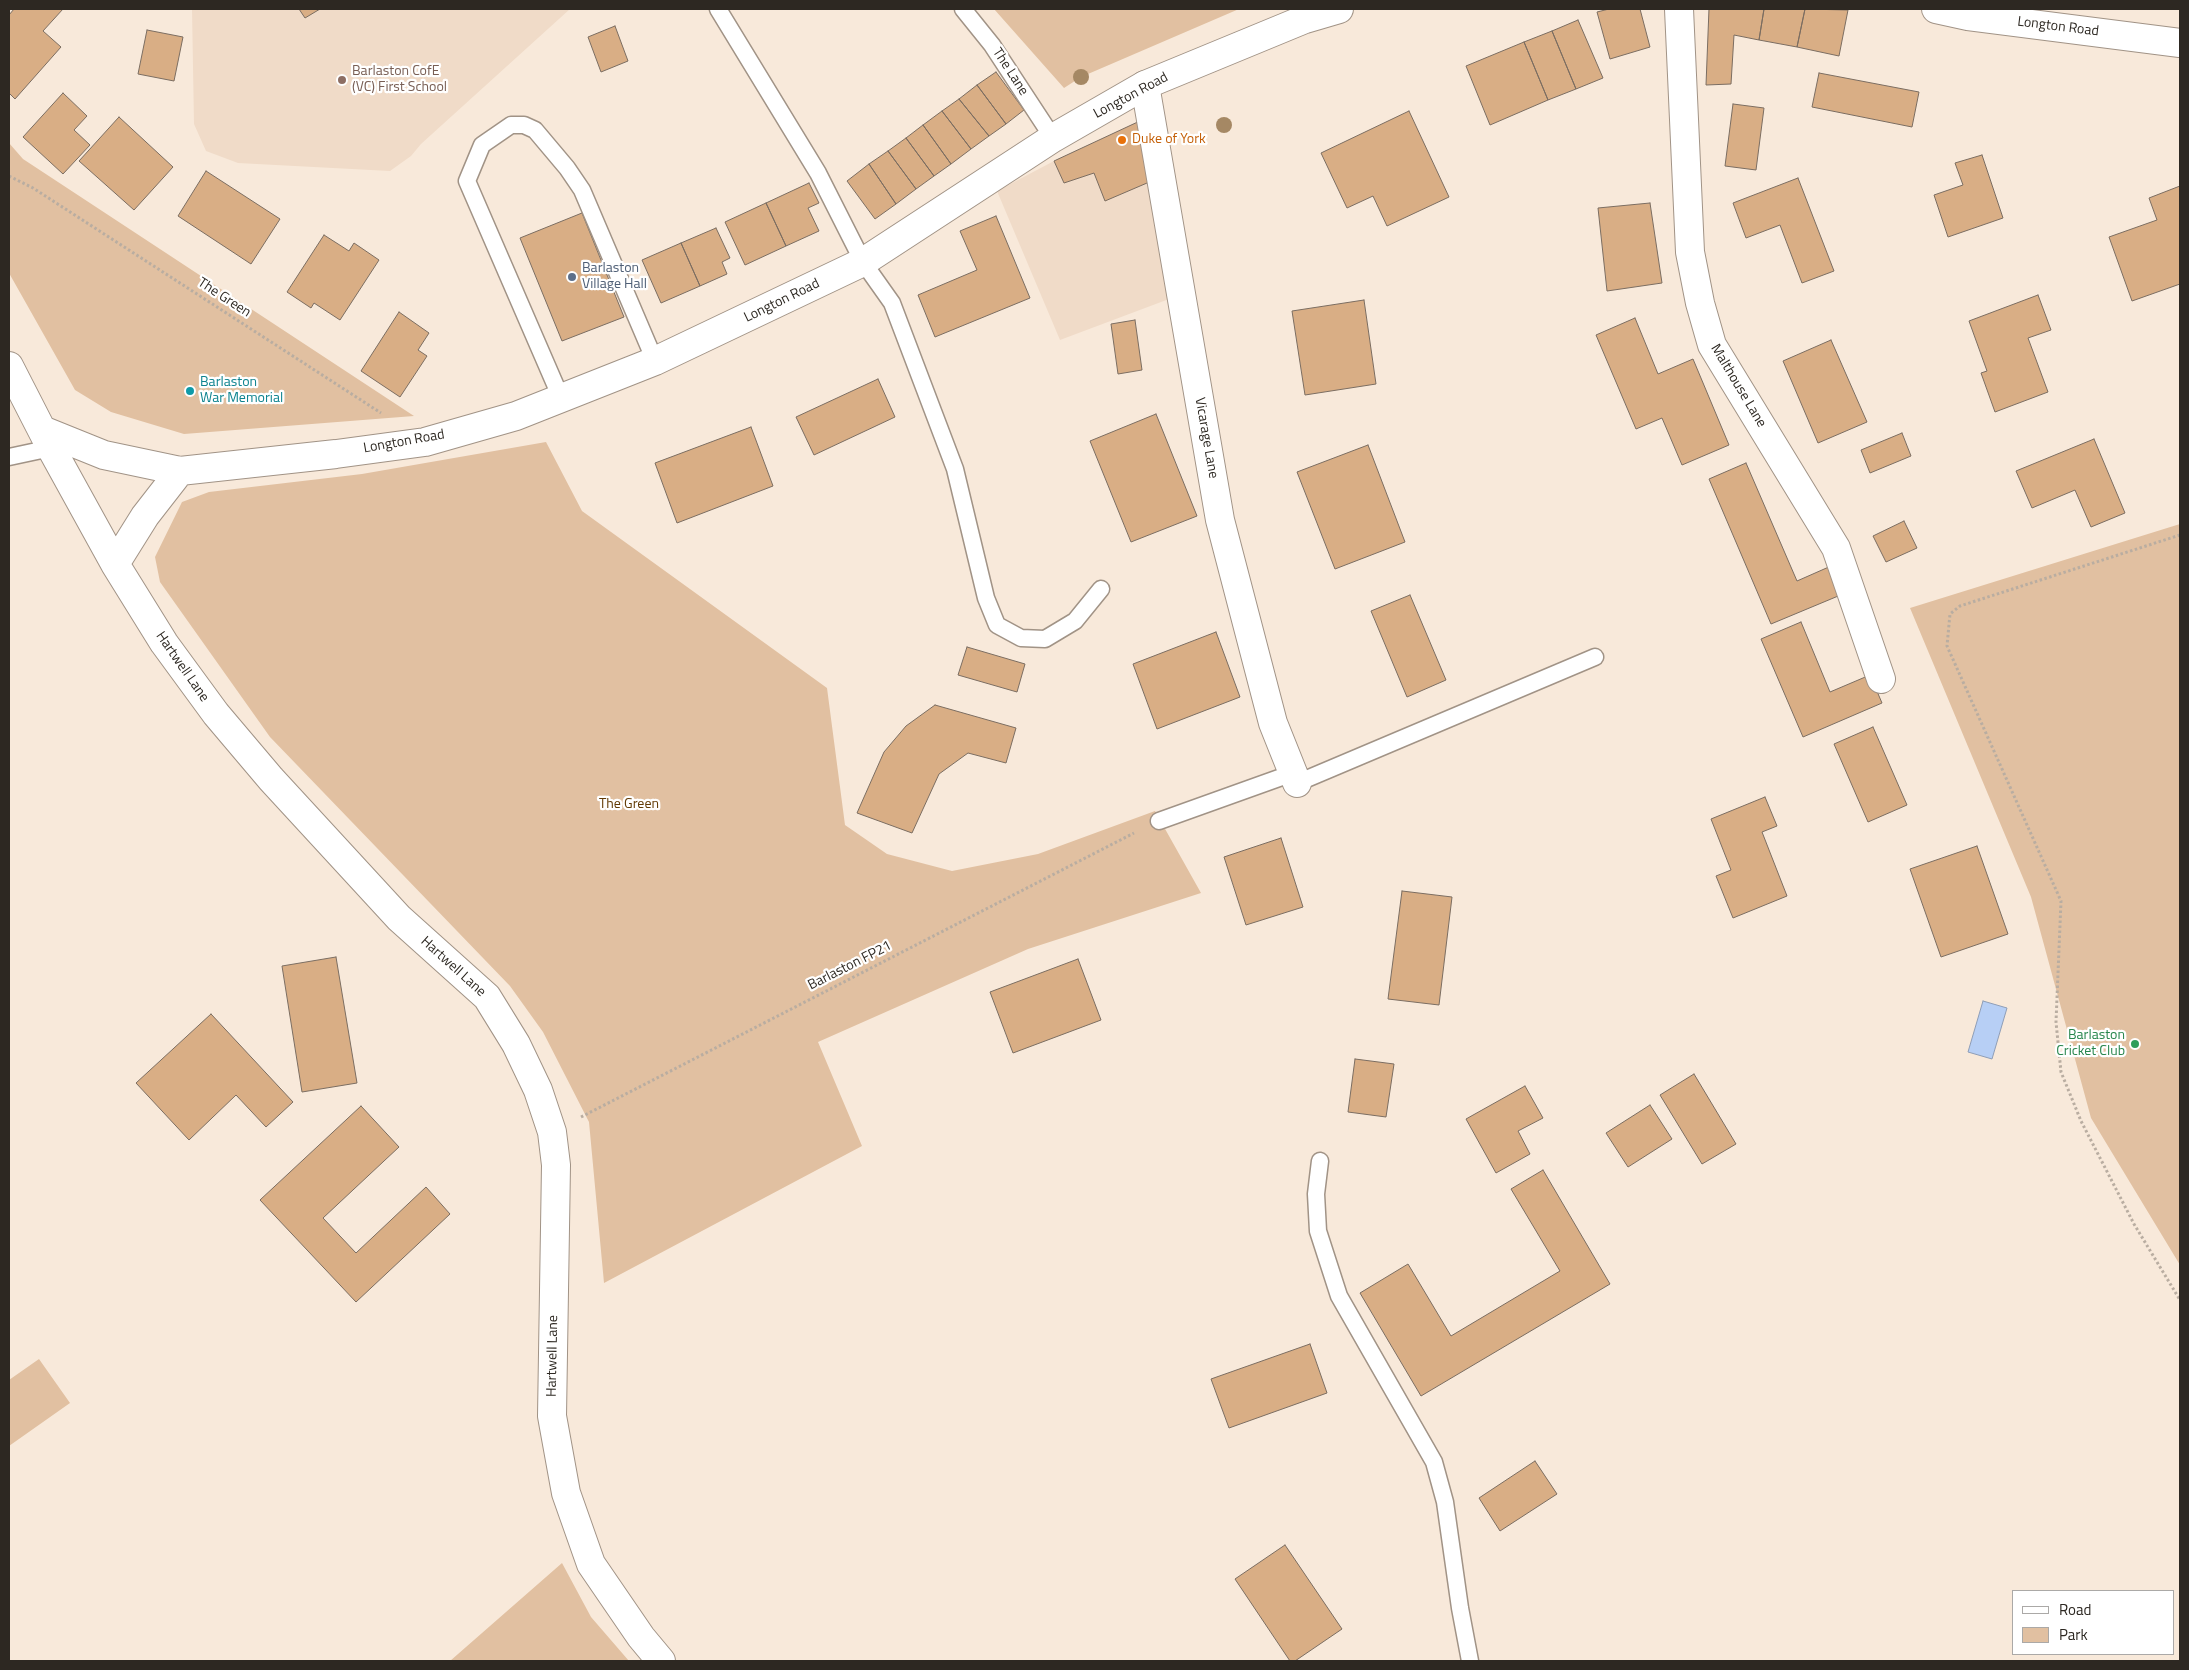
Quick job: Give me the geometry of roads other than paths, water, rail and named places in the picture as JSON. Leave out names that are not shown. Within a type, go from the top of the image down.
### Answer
[{"type":"street","name":"Longton Road","points":[[47,439],[104,456],[180,471],[425,442],[516,416],[655,361],[863,262],[1053,138],[1145,85],[1305,19],[1339,9]]},
{"type":"street","name":"Malthouse Lane","points":[[1679,9],[1690,252],[1700,303],[1712,345],[1836,548],[1881,679]]},
{"type":"street","name":"Longton Road","points":[[1936,9],[1968,16],[2180,43]]},
{"type":"street","name":"Vicarage Lane","points":[[1145,85],[1220,520],[1273,723],[1295,778]]},
{"type":"street","name":"Hartwell Lane","points":[[9,366],[115,564],[164,643],[216,714],[259,765],[399,918],[487,997],[516,1044],[538,1090],[552,1132],[556,1165],[552,1416],[566,1493],[592,1564],[641,1637],[661,1661]]},
{"type":"street","points":[[115,564],[145,516],[180,471]]},
{"type":"lane","points":[[718,9],[818,173],[863,262],[892,303],[955,469],[986,598],[997,625],[1021,638],[1045,639],[1075,621],[1101,589]]},
{"type":"lane","name":"The Lane","points":[[963,9],[992,45],[1053,138]]},
{"type":"lane","points":[[561,398],[467,181],[482,145],[511,125],[524,124],[535,130],[582,190],[655,361]]},
{"type":"lane","points":[[9,457],[47,439]]},
{"type":"lane","points":[[1159,821],[1295,778],[1595,657]]},
{"type":"lane","points":[[1320,1161],[1316,1194],[1318,1231],[1339,1296],[1434,1462],[1445,1502],[1460,1608],[1470,1661]]},
{"type":"water","points":[[1983,1001],[2007,1008],[1992,1059],[1968,1052]]},
{"type":"place","name":"Barlaston CofE (VC) First School","points":[[342,80]]},
{"type":"place","name":"Duke of York","points":[[1122,140]]},
{"type":"place","name":"Barlaston Village Hall","points":[[572,277]]},
{"type":"place","name":"Barlaston War Memorial","points":[[190,391]]},
{"type":"place","name":"Barlaston Cricket Club","points":[[2135,1044]]},
{"type":"park label","name":"The Green","points":[[629,805]]}]
